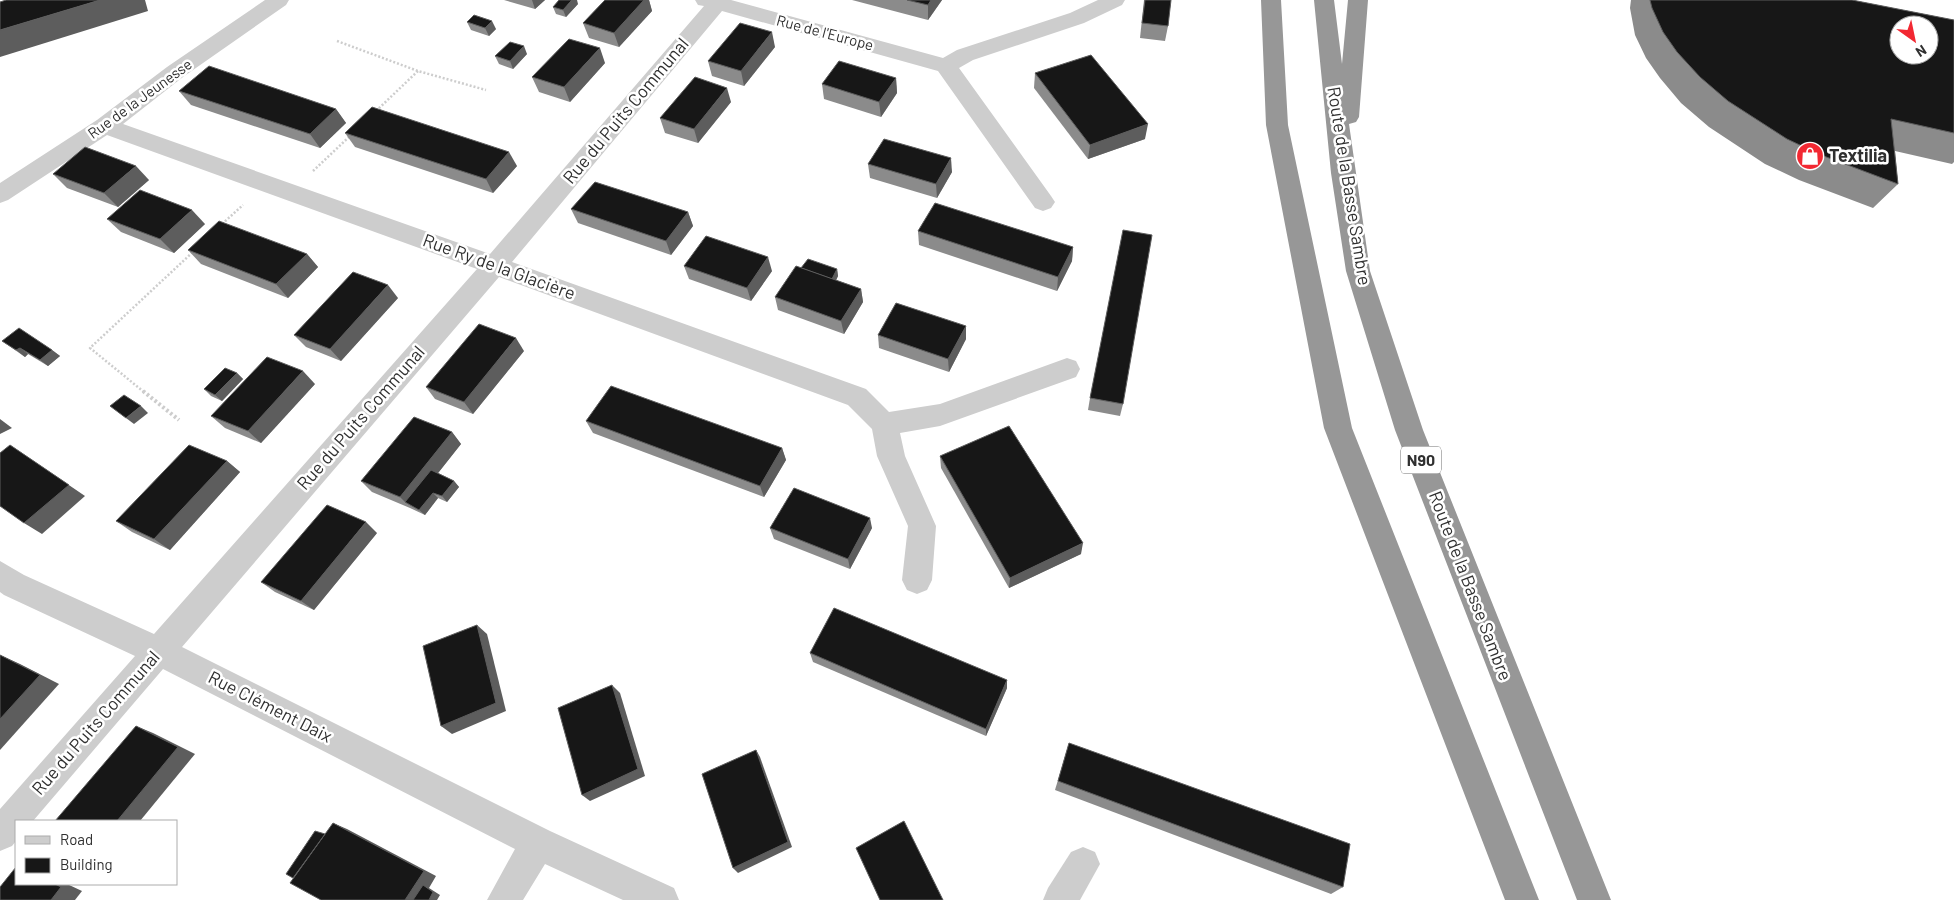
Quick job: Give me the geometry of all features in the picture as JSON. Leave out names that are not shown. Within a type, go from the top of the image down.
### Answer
[{"type":"highway","points":[[1271,0],[1277,125],[1338,428],[1522,900]]},
{"type":"highway","name":"Route de la Basse Sambre","points":[[1324,0],[1342,173],[1358,272],[1409,430],[1594,900]]},
{"type":"highway","points":[[1342,173],[1358,0]]},
{"type":"street","name":"Rue de la Jeunesse","points":[[0,194],[105,126],[175,72],[279,0]]},
{"type":"street","points":[[1043,202],[946,66],[965,55],[1077,18],[1115,0]]},
{"type":"street","name":"Rue de l'Europe","points":[[714,1],[946,66]]},
{"type":"street","name":"Rue du Puits Communal","points":[[0,834],[494,266],[714,1]]},
{"type":"street","name":"Rue Ry de la Glacière","points":[[105,126],[857,397],[884,424]]},
{"type":"street","points":[[917,580],[922,526],[891,456],[884,424],[940,416],[1067,369]]},
{"type":"street","name":"Rue Clément Daix","points":[[0,575],[14,585],[158,651],[538,843],[662,900]]},
{"type":"street","points":[[504,900],[538,843]]},
{"type":"street","points":[[1060,900],[1083,864]]},
{"type":"path","points":[[337,41],[418,71],[486,90]]},
{"type":"path","points":[[376,112],[418,71]]},
{"type":"path","points":[[291,193],[354,132]]},
{"type":"path","points":[[216,230],[266,184]]},
{"type":"path","points":[[179,420],[90,348],[195,250]]},
{"type":"building","points":[[6,0],[100,0],[0,30],[0,2]]},
{"type":"building","points":[[559,0],[572,0],[563,10],[553,7]]},
{"type":"building","points":[[605,0],[644,0],[614,33],[583,23]]},
{"type":"building","points":[[907,0],[931,0],[928,5]]},
{"type":"building","points":[[1145,0],[1171,0],[1168,26],[1142,23]]},
{"type":"building","points":[[1650,0],[1852,0],[1928,15],[1889,15],[1889,65],[1939,65],[1939,17],[1954,20],[1954,133],[1891,119],[1898,184],[1821,155],[1787,139],[1728,101],[1700,77],[1677,52],[1663,32]]},
{"type":"building","points":[[474,15],[492,21],[485,28],[467,22]]},
{"type":"building","points":[[740,23],[772,32],[741,71],[708,61]]},
{"type":"building","points":[[569,39],[600,48],[564,87],[532,77]]},
{"type":"building","points":[[510,42],[524,46],[510,61],[495,56]]},
{"type":"building","points":[[1091,55],[1148,124],[1090,145],[1035,73]]},
{"type":"building","points":[[839,61],[896,78],[879,102],[822,84]]},
{"type":"building","points":[[209,66],[336,109],[310,134],[179,91]]},
{"type":"building","points":[[695,77],[727,88],[694,129],[660,118]]},
{"type":"building","points":[[372,107],[509,152],[486,179],[345,133]]},
{"type":"building","points":[[884,139],[951,158],[936,184],[868,164]]},
{"type":"building","points":[[85,147],[136,166],[104,193],[53,174]]},
{"type":"building","points":[[595,182],[688,212],[666,241],[571,209]]},
{"type":"building","points":[[140,190],[192,210],[160,239],[107,219]]},
{"type":"building","points":[[935,203],[1073,247],[1058,277],[918,231]]},
{"type":"building","points":[[219,221],[307,254],[276,284],[188,250]]},
{"type":"building","points":[[1123,230],[1152,235],[1123,404],[1090,398]]},
{"type":"building","points":[[706,236],[768,257],[747,288],[684,266]]},
{"type":"building","points":[[808,259],[837,269],[832,279],[801,268]]},
{"type":"building","points":[[796,266],[861,289],[841,321],[775,297]]},
{"type":"building","points":[[353,272],[388,285],[330,349],[294,335]]},
{"type":"building","points":[[896,303],[966,326],[948,359],[878,335]]},
{"type":"building","points":[[479,324],[516,338],[464,402],[426,387]]},
{"type":"building","points":[[19,328],[52,350],[40,360],[20,348],[16,350],[2,341]]},
{"type":"building","points":[[267,357],[303,371],[248,431],[211,416]]},
{"type":"building","points":[[225,368],[237,373],[215,395],[204,389]]},
{"type":"building","points":[[611,386],[782,448],[760,486],[586,421]]},
{"type":"building","points":[[124,395],[141,406],[126,418],[110,406]]},
{"type":"building","points":[[414,417],[452,432],[400,497],[361,481]]},
{"type":"building","points":[[1009,426],[1083,543],[1010,578],[940,456]]},
{"type":"building","points":[[10,445],[69,485],[24,523],[0,506],[0,453]]},
{"type":"building","points":[[189,445],[227,461],[154,539],[116,521]]},
{"type":"building","points":[[431,470],[454,481],[442,496],[433,493],[419,510],[405,502]]},
{"type":"building","points":[[794,488],[870,518],[848,559],[770,528]]},
{"type":"building","points":[[327,505],[366,522],[301,601],[261,582]]},
{"type":"building","points":[[834,608],[1007,680],[986,729],[810,653]]},
{"type":"building","points":[[477,625],[496,703],[441,726],[423,646]]},
{"type":"building","points":[[0,655],[40,675],[0,719]]},
{"type":"building","points":[[612,685],[638,769],[582,795],[558,708]]},
{"type":"building","points":[[136,726],[178,747],[118,820],[56,820]]},
{"type":"building","points":[[1069,743],[1350,844],[1343,887],[1058,781]]},
{"type":"building","points":[[756,750],[788,842],[733,868],[702,774]]},
{"type":"building","points":[[904,821],[943,900],[880,900],[856,848]]},
{"type":"building","points":[[333,823],[424,871],[405,900],[321,900],[290,883]]},
{"type":"building","points":[[315,831],[325,834],[293,878],[286,874]]},
{"type":"building","points":[[15,868],[15,885],[57,885],[61,887],[51,900],[0,900],[0,887]]},
{"type":"building","points":[[423,885],[433,892],[429,900],[413,900]]},
{"type":"place","name":"Textilia","points":[[1810,156]]}]
